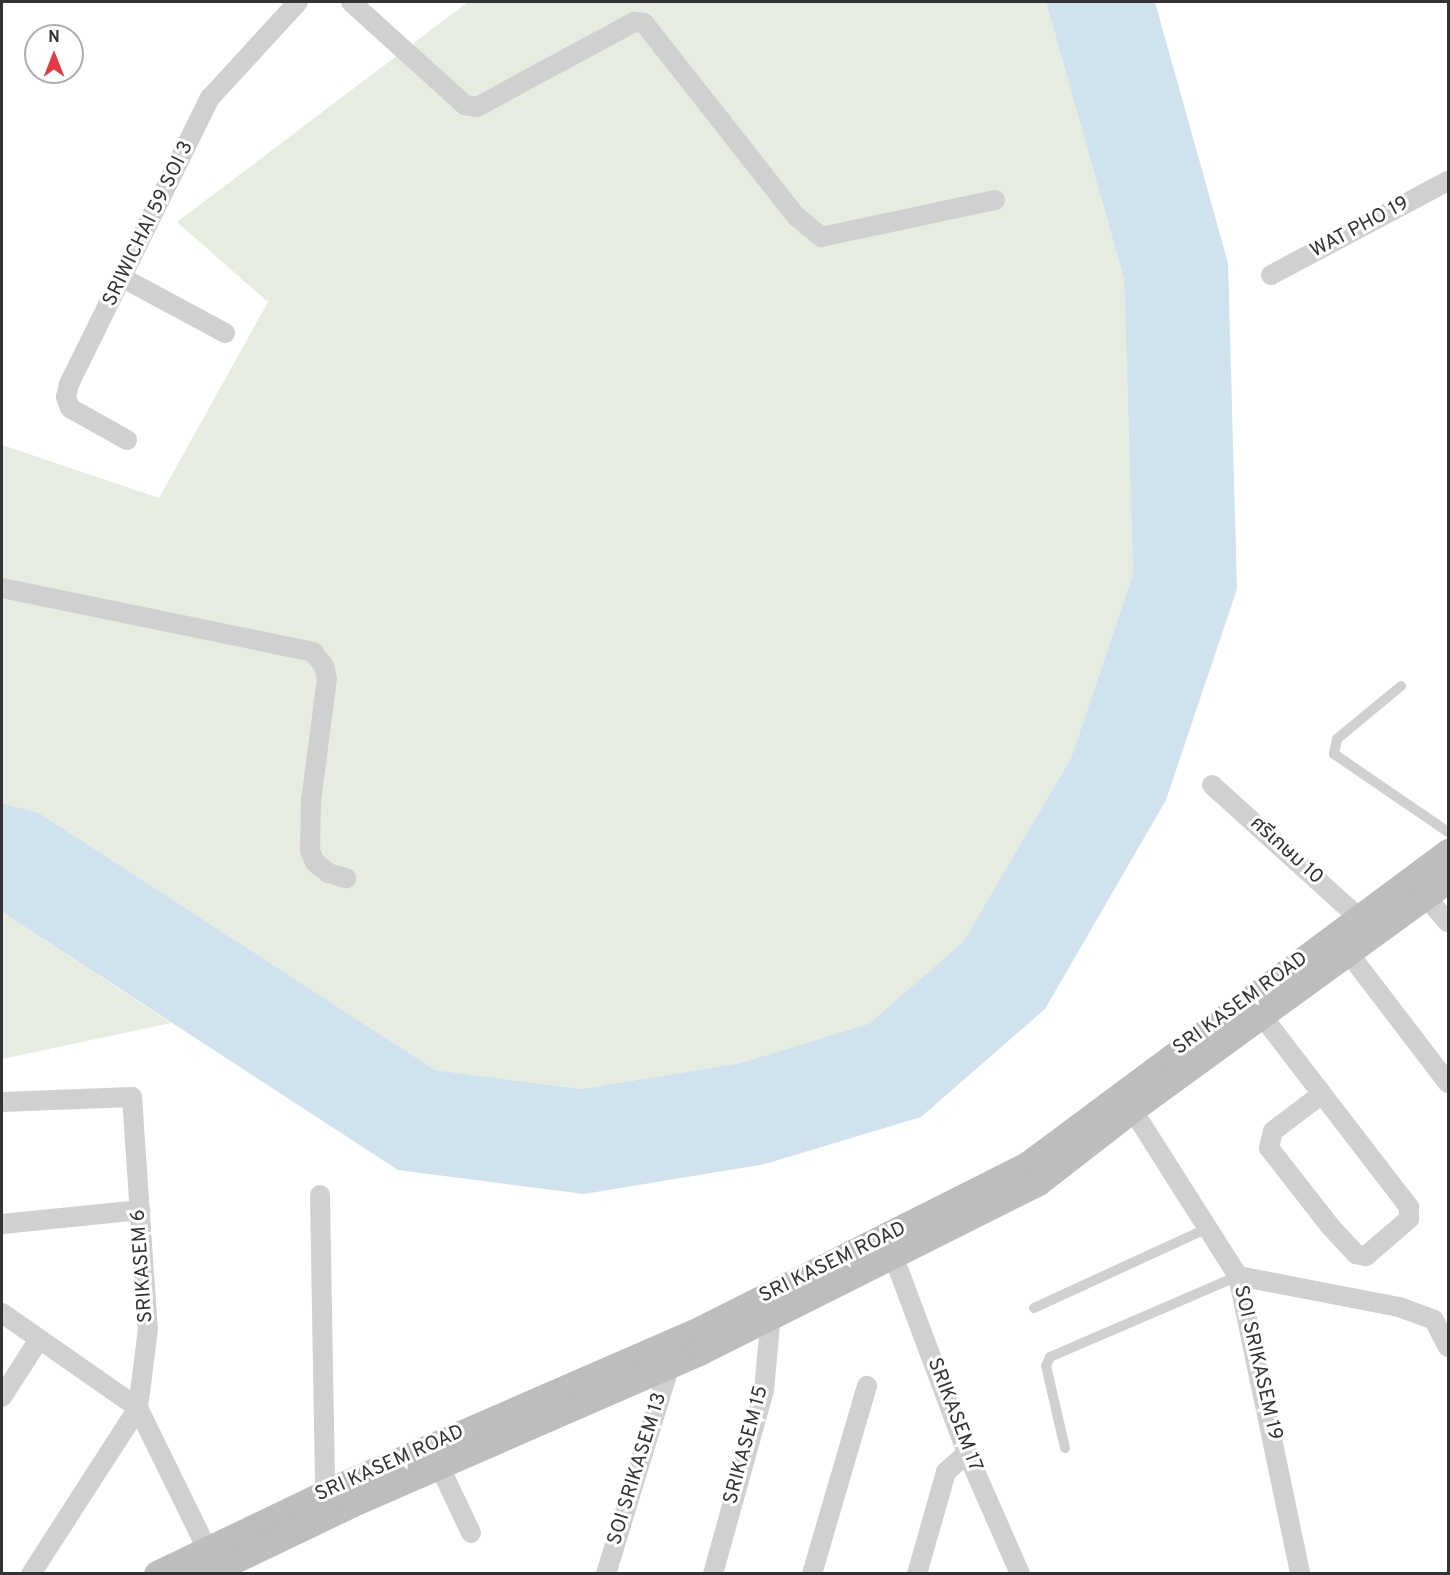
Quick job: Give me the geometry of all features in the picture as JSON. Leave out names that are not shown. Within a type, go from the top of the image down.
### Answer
[{"type":"main road","name":"SRI KASEM ROAD","points":[[206,1561],[235,1567],[439,1465],[670,1365],[1038,1182],[1057,1155],[1359,918],[1449,852]]},
{"type":"main road","name":"SRI KASEM ROAD","points":[[157,1574],[206,1561],[325,1493],[693,1333],[964,1198],[1057,1155],[1132,1109],[1449,879]]},
{"type":"street","name":"SRIWICHAI 59 SOI 3","points":[[127,440],[77,415],[66,397],[210,98],[298,2]]},
{"type":"street","points":[[351,2],[465,105],[477,107],[634,22],[644,23],[796,216],[821,237],[995,200]]},
{"type":"street","name":"WAT PHO 19","points":[[1270,275],[1449,181]]},
{"type":"street","points":[[123,278],[225,333]]},
{"type":"street","points":[[2,588],[313,652],[324,666],[327,679],[311,800],[310,851],[328,873],[346,878]]},
{"type":"street","name":"ศรีเกษม 10","points":[[1212,785],[1359,918]]},
{"type":"street","points":[[1425,896],[1449,922]]},
{"type":"street","points":[[1347,951],[1449,1083]]},
{"type":"street","points":[[1262,1016],[1409,1207],[1409,1219],[1366,1256],[1356,1254],[1330,1226],[1269,1148],[1273,1131],[1322,1094]]},
{"type":"street","name":"SRIKASEM 6","points":[[2,1102],[132,1097],[148,1329],[138,1408]]},
{"type":"street","name":"SOI SRIKASEM 19","points":[[1132,1109],[1238,1276],[1300,1574]]},
{"type":"street","points":[[320,1195],[325,1493]]},
{"type":"street","points":[[2,1224],[140,1210]]},
{"type":"street","name":"SRIKASEM 17","points":[[893,1255],[967,1453],[1020,1574]]},
{"type":"street","points":[[1238,1276],[1400,1307],[1434,1320],[1449,1347]]},
{"type":"street","points":[[2,1313],[38,1341],[138,1408],[206,1561]]},
{"type":"street","name":"SRIKASEM 15","points":[[713,1574],[764,1390],[771,1316]]},
{"type":"street","points":[[2,1397],[38,1341]]},
{"type":"street","name":"SOI SRIKASEM 13","points":[[606,1574],[670,1365]]},
{"type":"street","points":[[812,1574],[867,1386]]},
{"type":"street","points":[[31,1574],[138,1408]]},
{"type":"street","points":[[917,1574],[946,1472],[967,1453]]},
{"type":"street","points":[[439,1465],[471,1533]]},
{"type":"lane","points":[[1401,686],[1337,740],[1334,754],[1449,832]]},
{"type":"lane","points":[[1034,1308],[1208,1228]]},
{"type":"lane","points":[[1065,1448],[1046,1366],[1050,1357],[1238,1276]]},
{"type":"shaded area","points":[[468,2],[1046,2],[1124,279],[1133,574],[1071,758],[963,942],[869,1025],[741,1063],[582,1089],[435,1070],[39,813],[2,803],[2,445],[159,498],[268,302],[177,222]]},
{"type":"shaded area","points":[[2,912],[171,1023],[2,1059]]},
{"type":"water","points":[[1046,2],[1155,2],[1228,263],[1237,589],[1166,800],[1045,1009],[921,1117],[765,1164],[584,1194],[398,1170],[2,912],[2,803],[39,813],[435,1070],[582,1089],[741,1063],[869,1024],[963,942],[1071,758],[1133,574],[1124,279]]}]
